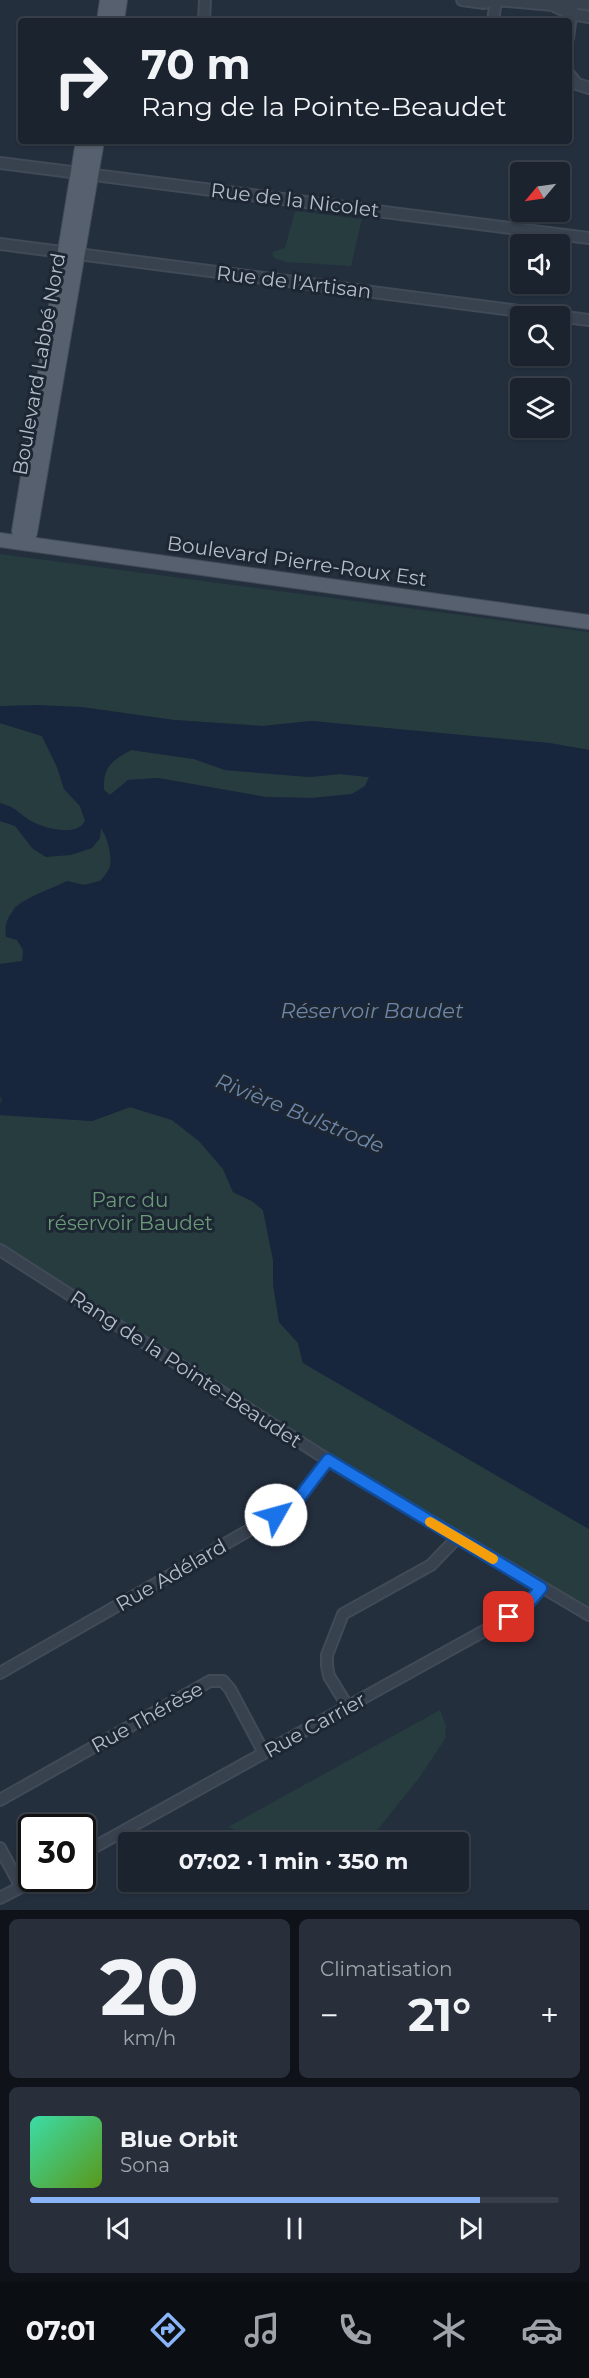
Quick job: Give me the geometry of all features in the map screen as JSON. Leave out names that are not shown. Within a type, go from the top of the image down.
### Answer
[{"type":"main road","points":[[104,18],[107,0]]},
{"type":"main road","points":[[117,18],[120,0]]},
{"type":"main road","name":"Boulevard Labbé Nord","points":[[83,144],[85,173]]},
{"type":"main road","name":"Boulevard Labbé Nord","points":[[22,543],[30,532],[71,254],[85,173],[96,144]]},
{"type":"main road","name":"Boulevard Pierre-Roux Est","points":[[0,540],[589,622]]},
{"type":"street","points":[[204,18],[205,0]]},
{"type":"street","points":[[462,0],[484,3],[496,0],[536,2],[589,17]]},
{"type":"street","points":[[494,18],[496,0]]},
{"type":"street","points":[[553,6],[573,2],[589,4]]},
{"type":"street","points":[[571,18],[573,2]]},
{"type":"street","points":[[572,78],[577,84],[589,88]]},
{"type":"street","name":"Rue de la Nicolet","points":[[0,163],[589,238]]},
{"type":"street","name":"Rue de l'Artisan","points":[[0,244],[589,320]]},
{"type":"street","name":"Rang de la Pointe-Beaudet","points":[[0,1250],[328,1460],[589,1615]]},
{"type":"street","name":"Rue Adélard","points":[[0,1673],[279,1513],[299,1498],[328,1460]]},
{"type":"street","points":[[348,1707],[329,1676],[327,1666],[327,1655],[343,1614],[430,1565],[457,1538]]},
{"type":"street","name":"Rue Carrier","points":[[96,1846],[518,1612],[541,1588]]},
{"type":"street","name":"Rue Thérèse","points":[[0,1800],[210,1681],[223,1681],[230,1689],[264,1753]]},
{"type":"street","points":[[0,1848],[18,1881]]},
{"type":"street","points":[[0,1898],[18,1889]]},
{"type":"green space","points":[[295,211],[362,219],[351,266],[286,262],[274,258],[272,252],[285,248]]},
{"type":"green space","points":[[0,554],[589,632],[589,750],[549,743],[311,721],[263,726],[174,720],[81,707],[0,706]]},
{"type":"green space","points":[[0,723],[42,736],[57,767],[64,789],[80,806],[85,821],[81,826],[69,830],[46,827],[0,803]]},
{"type":"green space","points":[[131,750],[194,759],[225,770],[310,777],[339,774],[369,777],[365,786],[352,794],[312,798],[266,797],[158,778],[128,780],[110,795],[104,790],[107,770],[114,761]]},
{"type":"green space","points":[[0,821],[15,825],[33,849],[100,827],[107,841],[111,859],[109,869],[100,881],[84,885],[67,881],[32,896],[13,908],[17,940],[23,950],[23,961],[0,964]]},
{"type":"green space","name":"Parc du réservoir Baudet","points":[[130,1107],[172,1120],[199,1141],[223,1169],[233,1192],[252,1201],[263,1210],[273,1260],[273,1284],[279,1322],[298,1343],[303,1363],[589,1529],[589,1607],[360,1472],[196,1370],[0,1243],[0,1115],[92,1121]]},
{"type":"green space","points":[[440,1710],[446,1726],[445,1739],[419,1778],[376,1832],[240,1832],[228,1827]]},
{"type":"water","name":"Réservoir Baudet","points":[[0,706],[81,707],[174,720],[263,726],[311,721],[549,743],[589,750],[589,1529],[303,1363],[298,1343],[279,1322],[273,1284],[273,1260],[263,1210],[252,1201],[233,1192],[223,1169],[199,1141],[172,1120],[130,1107],[92,1121],[0,1115],[0,1104],[3,1099],[0,1096],[0,964],[22,961],[23,950],[17,940],[6,937],[6,925],[10,915],[26,900],[67,881],[84,885],[100,881],[109,869],[111,860],[101,828],[100,838],[92,848],[71,855],[46,857],[33,849],[15,826],[0,821],[0,803],[11,807],[33,822],[53,829],[75,829],[85,821],[80,806],[64,789],[57,767],[42,736],[0,723]],"holes":[[[131,750],[194,759],[225,770],[310,777],[339,774],[369,777],[365,786],[352,794],[312,798],[266,797],[158,778],[128,780],[110,795],[104,790],[107,770],[118,757]]]},
{"type":"slow traffic","points":[[430,1522],[493,1559]]},
{"type":"route","points":[[276,1515],[299,1498],[328,1460],[541,1588],[525,1607],[509,1617]]},
{"type":"water label","name":"Rivière Bulstrode","points":[[300,1113]]}]
